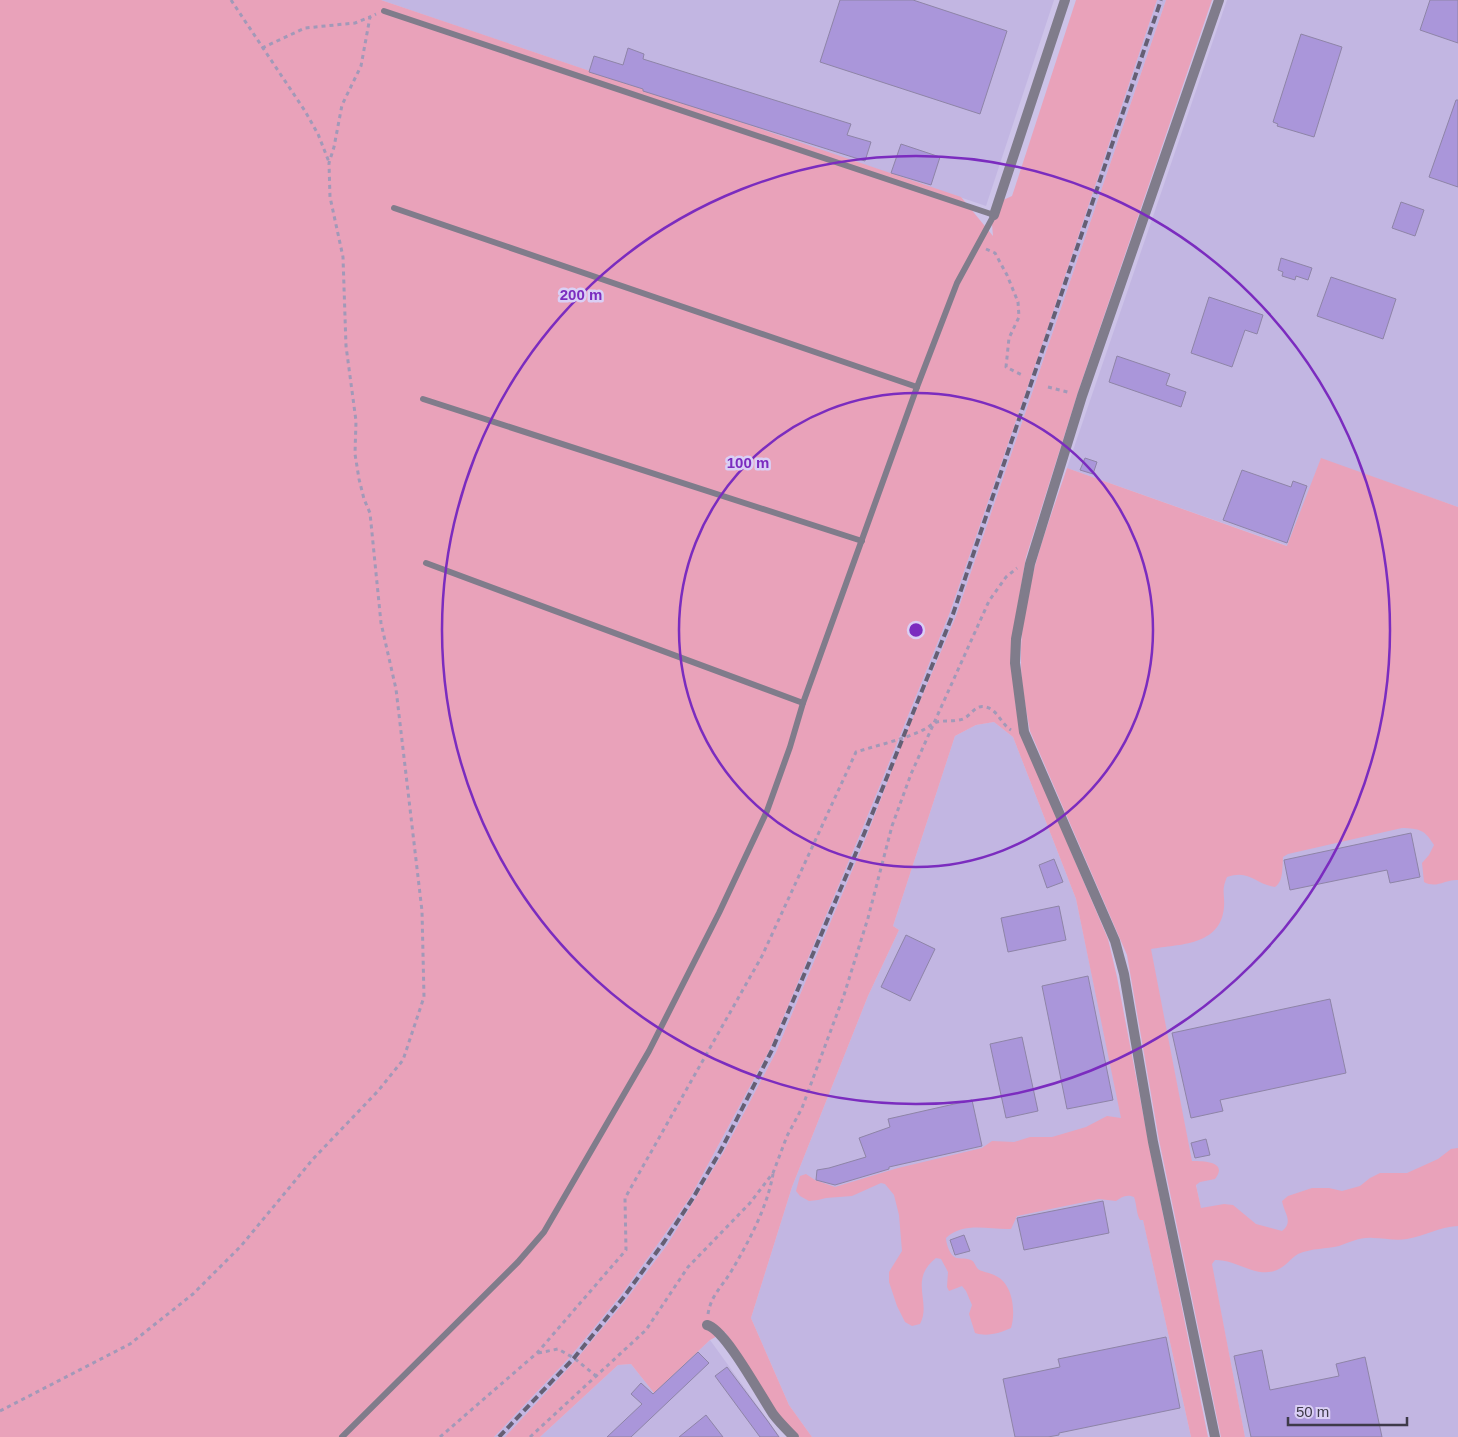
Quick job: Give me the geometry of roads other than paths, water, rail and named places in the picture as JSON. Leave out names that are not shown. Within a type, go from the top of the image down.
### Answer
[{"type":"street","points":[[994,215],[1065,0]]},
{"type":"street","points":[[1214,1437],[1153,1142],[1120,957],[1111,932],[1024,732],[1015,663],[1016,639],[1030,564],[1082,396],[1219,0]]},
{"type":"street","points":[[707,1325],[713,1326],[724,1338],[775,1416],[794,1437]]},
{"type":"lane","points":[[342,1437],[518,1262],[544,1232],[649,1051],[719,913],[767,811],[790,747],[803,703],[957,283],[994,215],[384,11]]},
{"type":"lane","points":[[394,208],[918,388]]},
{"type":"lane","points":[[423,398],[862,541]]},
{"type":"lane","points":[[426,563],[803,703]]},
{"type":"railway","points":[[499,1437],[574,1358],[623,1298],[664,1242],[721,1150],[772,1050],[864,834],[953,614],[1161,0]]}]
